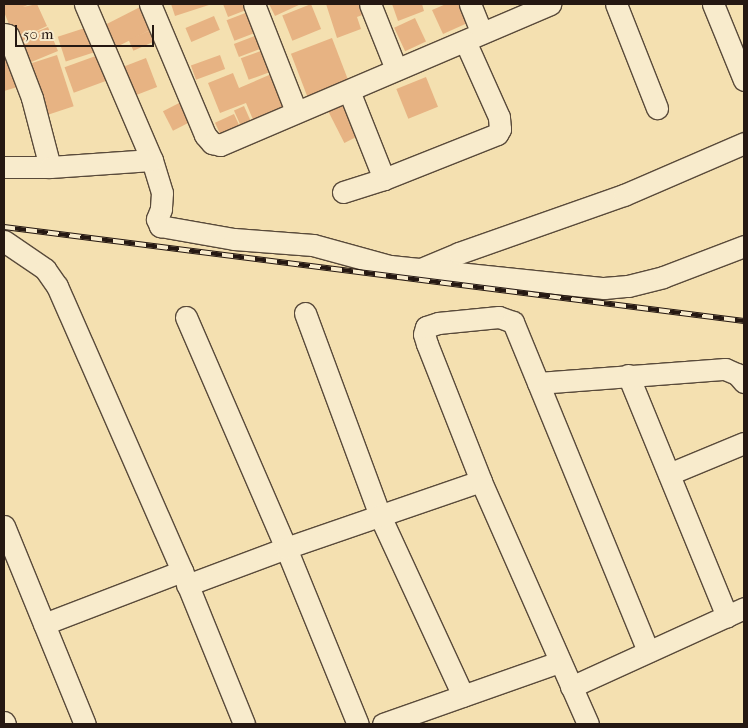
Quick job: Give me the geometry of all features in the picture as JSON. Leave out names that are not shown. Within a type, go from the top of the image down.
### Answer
[{"type":"street","points":[[85,4],[152,160],[162,193],[161,209],[157,219],[160,226],[234,239],[313,246],[351,254],[377,263],[419,269],[573,286],[614,288],[663,277],[744,246]]},
{"type":"street","points":[[150,4],[208,140],[220,145],[550,4]]},
{"type":"street","points":[[254,4],[296,111]]},
{"type":"street","points":[[370,4],[396,69]]},
{"type":"street","points":[[343,192],[384,179],[491,138],[500,129],[499,117],[473,37],[470,4]]},
{"type":"street","points":[[616,4],[657,108]]},
{"type":"street","points":[[713,4],[744,80]]},
{"type":"street","points":[[4,34],[8,35],[32,98],[50,167]]},
{"type":"street","points":[[349,91],[384,179]]},
{"type":"street","points":[[419,269],[458,253],[624,195],[744,143]]},
{"type":"street","points":[[4,167],[50,167],[152,160]]},
{"type":"street","points":[[4,241],[44,269],[57,286],[184,578],[244,724]]},
{"type":"street","points":[[305,313],[380,516],[463,696]]},
{"type":"street","points":[[186,317],[286,548],[358,724]]},
{"type":"street","points":[[588,724],[559,662],[481,481],[427,344],[424,334],[426,327],[438,323],[499,317],[508,319],[516,329],[648,651]]},
{"type":"street","points":[[538,383],[725,369],[737,374],[744,382]]},
{"type":"street","points":[[571,686],[736,612],[669,474],[628,375]]},
{"type":"street","points":[[669,474],[744,443]]},
{"type":"street","points":[[44,624],[184,578],[286,548],[481,481]]},
{"type":"street","points":[[4,526],[86,724]]},
{"type":"street","points":[[384,724],[559,662]]},
{"type":"building","points":[[4,4],[30,4],[23,7],[37,4],[47,26],[21,38],[48,27],[58,51],[29,63],[15,39],[4,12]]},
{"type":"building","points":[[146,4],[157,26],[114,49],[102,26]]},
{"type":"building","points":[[171,4],[212,4],[175,16]]},
{"type":"building","points":[[223,4],[253,4],[254,7],[228,17]]},
{"type":"building","points":[[269,4],[301,4],[275,16]]},
{"type":"building","points":[[311,4],[321,29],[292,41],[282,16]]},
{"type":"building","points":[[326,4],[360,4],[365,14],[357,17],[361,29],[337,38]]},
{"type":"building","points":[[392,4],[422,4],[424,11],[398,21]]},
{"type":"building","points":[[446,4],[464,4],[472,21],[443,34],[432,10]]},
{"type":"building","points":[[248,12],[256,33],[234,41],[227,20]]},
{"type":"building","points":[[214,16],[220,30],[191,42],[185,28]]},
{"type":"building","points":[[415,18],[426,42],[405,51],[394,28]]},
{"type":"building","points":[[91,26],[99,51],[66,62],[58,37]]},
{"type":"building","points":[[155,28],[160,39],[133,51],[129,40]]},
{"type":"building","points":[[260,34],[265,47],[239,57],[234,44]]},
{"type":"building","points":[[4,38],[21,86],[4,91]]},
{"type":"building","points":[[332,38],[350,84],[308,100],[291,54]]},
{"type":"building","points":[[269,48],[277,70],[249,80],[241,58]]},
{"type":"building","points":[[104,53],[113,78],[74,93],[65,67]]},
{"type":"building","points":[[57,55],[74,106],[48,115],[31,63]]},
{"type":"building","points":[[220,55],[225,69],[196,80],[191,66]]},
{"type":"building","points":[[146,58],[157,87],[134,96],[123,67]]},
{"type":"building","points":[[276,72],[290,107],[254,122],[246,103],[220,113],[208,83],[233,73],[239,88]]},
{"type":"building","points":[[426,77],[438,107],[408,119],[396,89]]},
{"type":"building","points":[[344,96],[363,133],[344,143],[325,106]]},
{"type":"building","points":[[187,99],[197,119],[173,131],[163,111]]},
{"type":"building","points":[[244,106],[251,122],[241,126],[234,110]]},
{"type":"building","points":[[234,114],[240,127],[221,136],[215,123]]},
{"type":"railway","points":[[4,227],[744,321]]}]
